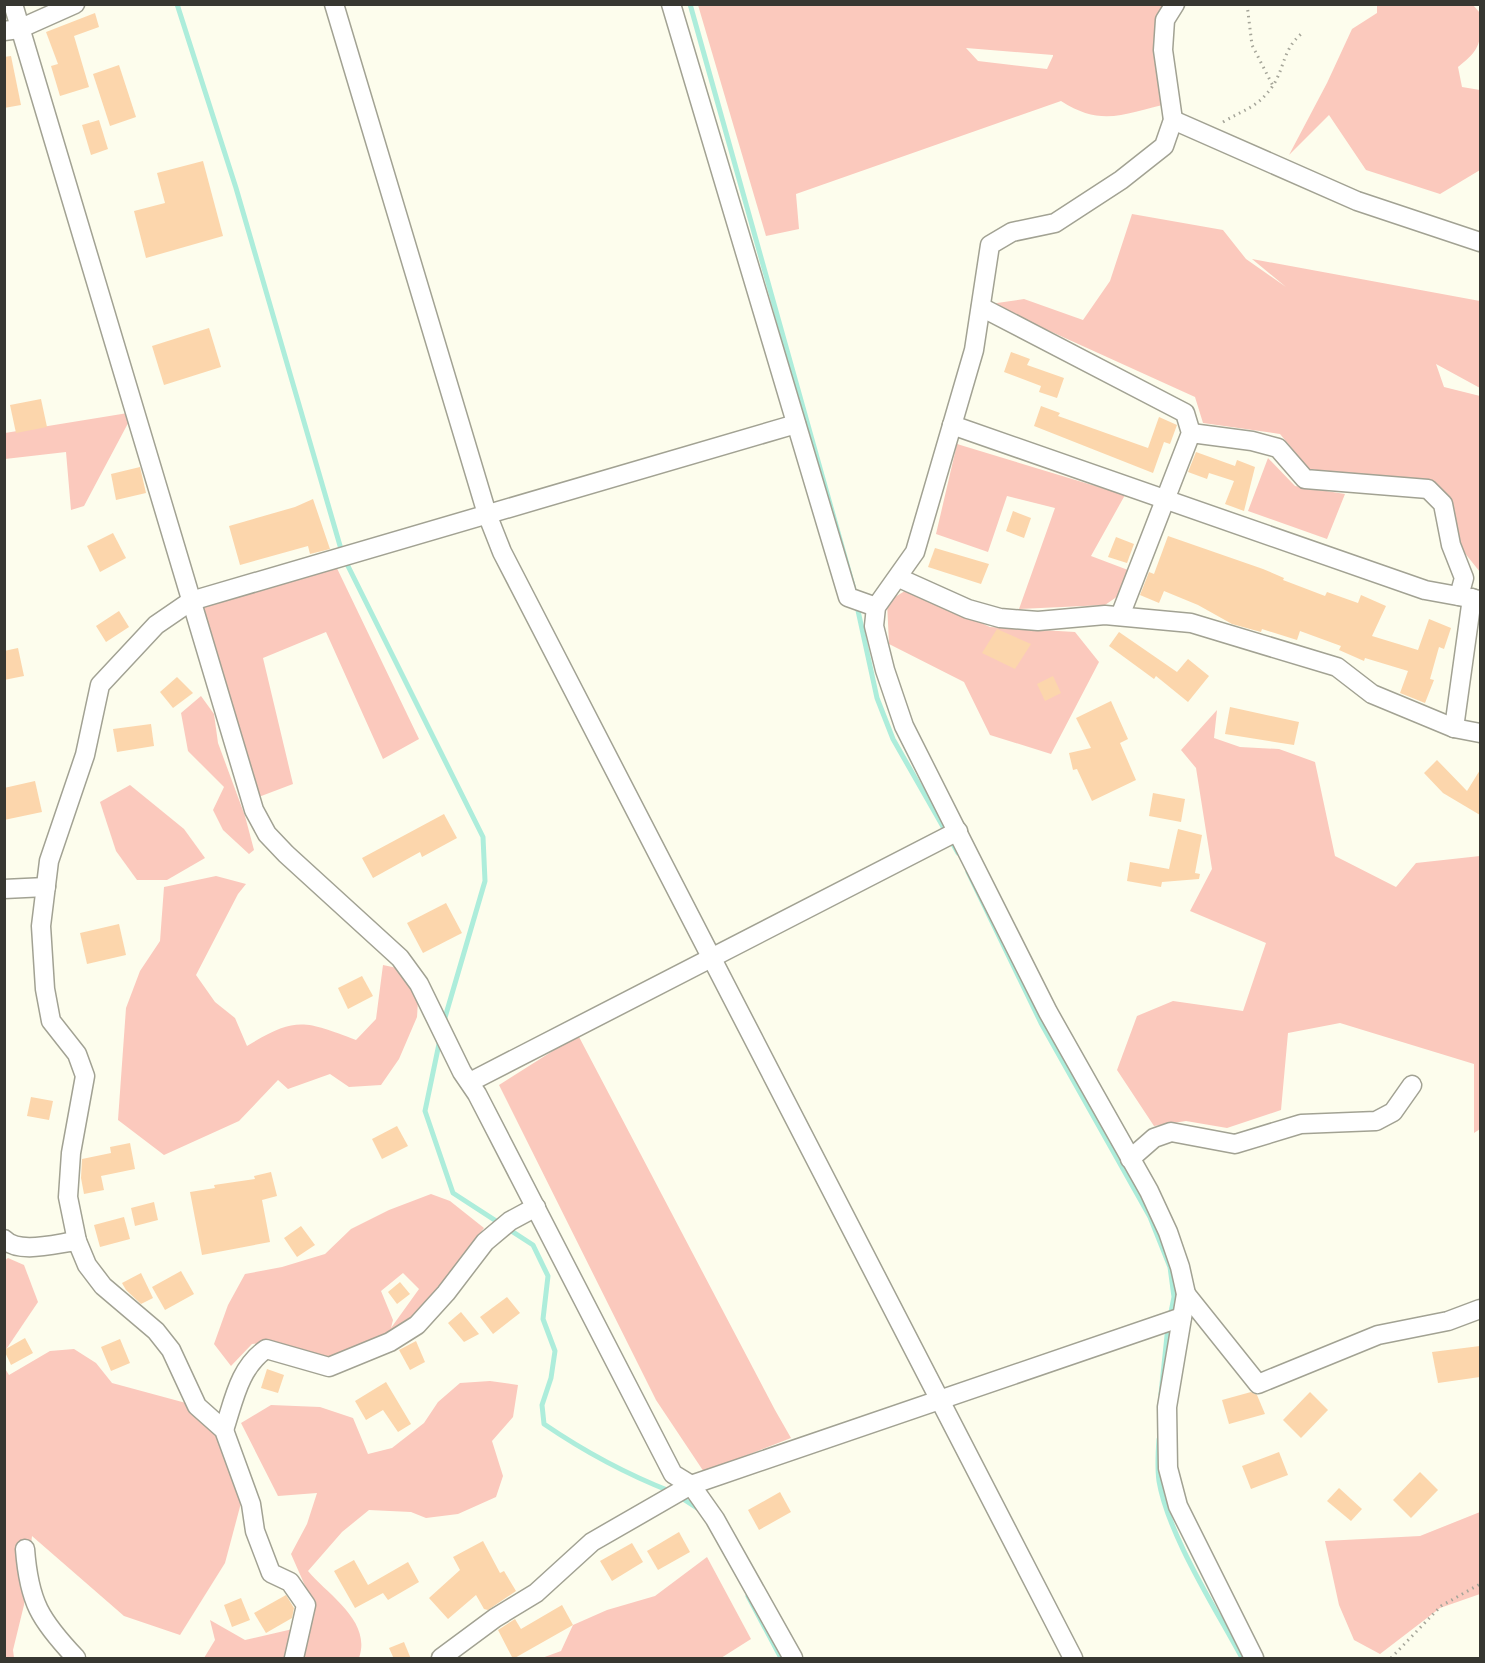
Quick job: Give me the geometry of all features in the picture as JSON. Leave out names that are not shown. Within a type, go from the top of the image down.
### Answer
[{"type":"street","points":[[13,4],[12,30],[255,810],[267,834],[400,958],[418,984],[674,1474],[691,1485],[740,1560],[793,1659]]},
{"type":"street","points":[[12,30],[75,4]]},
{"type":"street","points":[[334,4],[487,514],[502,552],[1072,1659]]},
{"type":"street","points":[[671,4],[848,597],[876,607]]},
{"type":"street","points":[[1175,4],[1165,20],[1163,50],[1173,120],[1164,146],[1121,180],[1055,223],[1012,232],[990,245],[974,350],[915,552],[899,578],[876,607],[874,626],[904,726],[1048,1012],[1168,1232],[1186,1294],[1167,1407],[1168,1468],[1178,1506],[1254,1659]]},
{"type":"street","points":[[1173,120],[1357,201],[1480,242]]},
{"type":"street","points":[[981,307],[1185,413],[1191,433],[1120,616]]},
{"type":"street","points":[[294,1659],[306,1605],[290,1582],[271,1574],[255,1531],[251,1504],[224,1430],[197,1406],[171,1350],[156,1331],[103,1286],[87,1265],[77,1241],[68,1197],[71,1153],[85,1076],[77,1054],[51,1021],[45,989],[42,926],[49,861],[85,755],[100,685],[156,626],[191,601],[796,424]]},
{"type":"street","points":[[952,425],[1425,590],[1470,598]]},
{"type":"street","points":[[1191,433],[1252,441],[1278,448],[1305,479],[1428,489],[1443,504],[1451,545],[1470,598],[1454,728]]},
{"type":"street","points":[[899,578],[968,609],[1000,618],[1038,621],[1075,616],[1120,616],[1191,623],[1337,667],[1372,694],[1454,728],[1480,733]]},
{"type":"street","points":[[470,1082],[958,831]]},
{"type":"street","points":[[4,889],[46,887]]},
{"type":"street","points":[[1130,1159],[1154,1138],[1171,1132],[1235,1144],[1301,1124],[1376,1121],[1393,1112],[1412,1085]]},
{"type":"street","points":[[224,1430],[240,1380],[254,1357],[266,1349],[328,1367],[390,1342],[417,1325],[485,1242],[510,1221],[536,1207]]},
{"type":"street","points":[[4,1239],[9,1244],[25,1247],[77,1241]]},
{"type":"street","points":[[1186,1294],[1258,1384],[1378,1335],[1448,1321],[1480,1309]]},
{"type":"street","points":[[441,1659],[495,1618],[536,1593],[592,1542],[691,1485],[1182,1317]]},
{"type":"street","points":[[25,1549],[28,1582],[38,1611],[52,1632],[76,1659]]},
{"type":"path","points":[[1247,4],[1252,45],[1273,86]]},
{"type":"path","points":[[1206,133],[1248,111],[1273,86],[1286,51],[1301,34]]},
{"type":"path","points":[[1391,1659],[1441,1606],[1480,1584]]},
{"type":"shaded area","points":[[698,5],[1164,5],[1171,103],[1127,114],[1102,116],[1089,114],[1061,101],[796,194],[799,229],[766,236]],"holes":[[[966,48],[1053,55],[1047,69],[978,61]]]},
{"type":"shaded area","points":[[1377,5],[1473,5],[1480,13],[1480,38],[1476,49],[1458,67],[1462,87],[1480,90],[1480,170],[1440,194],[1366,170],[1329,115],[1289,155],[1352,29],[1377,13]]},
{"type":"shaded area","points":[[1132,214],[1223,230],[1246,259],[1286,287],[1252,259],[1480,301],[1480,388],[1436,364],[1444,387],[1480,396],[1480,572],[1460,547],[1432,486],[1309,469],[1280,434],[1203,423],[1195,397],[990,304],[1024,299],[1083,320],[1110,281]]},
{"type":"shaded area","points":[[134,412],[84,506],[71,510],[66,452],[5,459],[5,433]]},
{"type":"shaded area","points":[[957,444],[1125,495],[1091,556],[1128,570],[1118,596],[1105,605],[1019,609],[1055,508],[1007,496],[988,552],[936,534]]},
{"type":"shaded area","points":[[1268,458],[1295,486],[1345,494],[1327,539],[1248,511]]},
{"type":"shaded area","points":[[333,560],[419,739],[383,759],[326,632],[263,658],[293,784],[251,800],[191,601]]},
{"type":"shaded area","points":[[908,589],[990,627],[1075,632],[1099,662],[1051,754],[990,735],[964,682],[889,644],[887,602]]},
{"type":"shaded area","points":[[201,696],[214,714],[218,743],[245,816],[254,850],[249,854],[223,830],[213,810],[224,787],[188,751],[181,713]]},
{"type":"shaded area","points":[[1217,710],[1214,738],[1240,747],[1279,749],[1315,762],[1335,856],[1396,887],[1416,863],[1480,856],[1480,1129],[1474,1133],[1474,1064],[1340,1023],[1288,1033],[1281,1110],[1227,1128],[1186,1121],[1154,1126],[1117,1070],[1137,1016],[1173,1001],[1243,1011],[1266,943],[1190,911],[1212,869],[1196,768],[1181,750]]},
{"type":"shaded area","points":[[130,785],[184,829],[205,858],[167,880],[137,880],[116,851],[100,802]]},
{"type":"shaded area","points":[[216,876],[246,884],[238,894],[196,975],[215,1002],[235,1018],[247,1046],[278,1030],[301,1025],[324,1029],[356,1040],[376,1019],[383,965],[397,968],[419,984],[417,1017],[399,1059],[381,1085],[349,1087],[330,1074],[288,1089],[278,1080],[239,1121],[164,1155],[118,1120],[126,1008],[140,971],[160,941],[164,887]]},
{"type":"shaded area","points":[[578,1035],[791,1438],[704,1472],[656,1400],[499,1085]]},
{"type":"shaded area","points":[[431,1194],[450,1201],[484,1228],[421,1312],[383,1338],[324,1359],[273,1342],[252,1344],[231,1366],[214,1344],[228,1305],[245,1274],[282,1267],[325,1254],[351,1229],[389,1210]],"holes":[[[403,1273],[419,1289],[391,1328],[393,1320],[381,1291]]]},
{"type":"shaded area","points":[[8,1258],[24,1265],[38,1302],[5,1351],[4,1261]]},
{"type":"shaded area","points":[[74,1349],[96,1363],[112,1383],[197,1406],[224,1430],[245,1488],[225,1563],[180,1635],[124,1616],[32,1536],[24,1605],[13,1650],[14,1658],[5,1658],[4,1367],[9,1375],[50,1351]]},
{"type":"shaded area","points":[[490,1381],[518,1385],[513,1417],[492,1441],[503,1476],[496,1497],[458,1514],[426,1518],[411,1512],[369,1510],[342,1532],[308,1571],[354,1621],[361,1645],[359,1658],[204,1658],[215,1640],[210,1620],[245,1640],[310,1625],[310,1597],[291,1554],[307,1524],[317,1493],[278,1496],[241,1423],[271,1405],[320,1407],[353,1418],[368,1454],[392,1448],[424,1423],[438,1402],[460,1383]]},
{"type":"shaded area","points":[[1480,1512],[1480,1594],[1440,1608],[1380,1654],[1354,1640],[1339,1605],[1325,1541],[1420,1536]]},
{"type":"shaded area","points":[[707,1557],[751,1639],[721,1658],[542,1658],[561,1651],[573,1625],[607,1610],[655,1596]]},
{"type":"building","points":[[95,13],[99,27],[74,36],[89,87],[60,96],[51,66],[58,64],[46,32]]},
{"type":"building","points":[[11,56],[21,105],[4,108],[4,57]]},
{"type":"building","points":[[119,65],[136,117],[110,126],[93,74]]},
{"type":"building","points":[[99,120],[108,149],[91,155],[82,125]]},
{"type":"building","points":[[203,161],[223,236],[146,258],[134,211],[165,203],[157,173]]},
{"type":"building","points":[[209,328],[221,367],[164,385],[152,346]]},
{"type":"building","points":[[1011,352],[1030,359],[1027,365],[1064,378],[1057,398],[1039,392],[1041,386],[1004,372]]},
{"type":"building","points":[[41,399],[47,427],[16,433],[10,405]]},
{"type":"building","points":[[1041,406],[1060,413],[1058,416],[1148,448],[1159,417],[1177,425],[1170,444],[1164,442],[1153,473],[1034,426]]},
{"type":"building","points":[[1196,452],[1235,466],[1237,460],[1255,467],[1244,511],[1225,504],[1234,481],[1209,473],[1207,479],[1188,472]]},
{"type":"building","points":[[140,467],[146,493],[116,500],[111,474]]},
{"type":"building","points":[[313,499],[330,549],[310,554],[308,546],[240,565],[229,526],[295,507]]},
{"type":"building","points":[[1013,511],[1031,518],[1024,538],[1006,531]]},
{"type":"building","points":[[113,533],[126,558],[100,572],[87,546]]},
{"type":"building","points":[[1168,536],[1263,569],[1284,578],[1283,580],[1325,596],[1327,592],[1358,603],[1361,595],[1386,606],[1372,636],[1418,650],[1429,619],[1451,628],[1444,649],[1439,647],[1430,679],[1434,680],[1425,703],[1400,693],[1408,671],[1365,658],[1364,661],[1339,650],[1341,646],[1300,631],[1297,640],[1262,629],[1261,632],[1232,624],[1198,605],[1164,591],[1159,603],[1140,595],[1149,572],[1154,574]]},
{"type":"building","points":[[1116,537],[1134,544],[1127,563],[1108,557]]},
{"type":"building","points":[[935,548],[989,564],[981,584],[928,567]]},
{"type":"building","points":[[119,611],[129,627],[106,642],[96,626]]},
{"type":"building","points":[[997,629],[1031,644],[1015,669],[982,653]]},
{"type":"building","points":[[1119,632],[1177,672],[1188,659],[1209,676],[1188,702],[1156,676],[1154,679],[1109,646]]},
{"type":"building","points":[[18,648],[24,676],[4,680],[4,651]]},
{"type":"building","points":[[1053,676],[1061,693],[1045,701],[1037,684]]},
{"type":"building","points":[[177,677],[193,693],[173,708],[160,692]]},
{"type":"building","points":[[1111,701],[1128,739],[1120,743],[1136,780],[1092,801],[1077,769],[1073,770],[1069,753],[1091,748],[1076,718]]},
{"type":"building","points":[[1230,707],[1299,722],[1294,745],[1225,734]]},
{"type":"building","points":[[151,724],[154,746],[117,752],[113,729]]},
{"type":"building","points":[[1437,760],[1467,791],[1480,770],[1480,815],[1443,793],[1424,773]]},
{"type":"building","points":[[35,781],[42,812],[4,820],[4,788]]},
{"type":"building","points":[[1153,793],[1185,799],[1181,822],[1149,816]]},
{"type":"building","points":[[444,814],[457,838],[422,857],[420,852],[373,878],[362,858]]},
{"type":"building","points":[[1178,829],[1202,835],[1195,873],[1200,874],[1199,879],[1162,882],[1161,887],[1127,881],[1130,862],[1169,869]]},
{"type":"building","points":[[446,903],[462,933],[423,953],[407,923]]},
{"type":"building","points":[[119,924],[126,955],[87,964],[80,933]]},
{"type":"building","points":[[362,976],[373,996],[348,1009],[338,988]]},
{"type":"building","points":[[31,1097],[53,1101],[49,1120],[27,1116]]},
{"type":"building","points":[[397,1126],[408,1146],[382,1159],[372,1139]]},
{"type":"building","points":[[130,1143],[135,1169],[101,1176],[104,1190],[84,1194],[81,1178],[82,1159],[111,1153],[110,1147]]},
{"type":"building","points":[[271,1172],[277,1196],[262,1200],[270,1242],[202,1255],[190,1192],[215,1188],[214,1185],[255,1179],[254,1176]]},
{"type":"building","points":[[154,1202],[158,1220],[135,1226],[131,1208]]},
{"type":"building","points":[[124,1217],[130,1239],[100,1247],[94,1225]]},
{"type":"building","points":[[301,1226],[315,1245],[297,1257],[284,1238]]},
{"type":"building","points":[[181,1271],[194,1294],[165,1310],[152,1287]]},
{"type":"building","points":[[141,1273],[153,1298],[141,1304],[122,1283]]},
{"type":"building","points":[[400,1282],[410,1294],[397,1304],[388,1292]]},
{"type":"building","points":[[507,1297],[520,1313],[493,1334],[480,1317]]},
{"type":"building","points":[[461,1312],[479,1334],[464,1342],[448,1323]]},
{"type":"building","points":[[25,1338],[33,1353],[11,1365],[4,1350]]},
{"type":"building","points":[[120,1339],[130,1363],[111,1371],[101,1347]]},
{"type":"building","points":[[416,1341],[425,1362],[410,1370],[399,1350]]},
{"type":"building","points":[[1480,1346],[1480,1377],[1438,1383],[1432,1352]]},
{"type":"building","points":[[267,1369],[284,1375],[278,1393],[261,1388]]},
{"type":"building","points":[[386,1382],[411,1424],[398,1432],[383,1410],[366,1420],[355,1401]]},
{"type":"building","points":[[1251,1392],[1257,1395],[1265,1414],[1229,1424],[1222,1400]]},
{"type":"building","points":[[1310,1392],[1328,1410],[1301,1438],[1283,1420]]},
{"type":"building","points":[[1279,1452],[1288,1475],[1251,1489],[1242,1466]]},
{"type":"building","points":[[1420,1472],[1438,1490],[1411,1518],[1393,1500]]},
{"type":"building","points":[[1339,1488],[1362,1509],[1351,1521],[1327,1501]]},
{"type":"building","points":[[780,1492],[791,1512],[759,1530],[748,1510]]},
{"type":"building","points":[[679,1532],[690,1552],[658,1570],[647,1551]]},
{"type":"building","points":[[483,1541],[500,1573],[504,1571],[516,1591],[488,1610],[484,1609],[476,1595],[448,1619],[429,1598],[460,1570],[453,1557]]},
{"type":"building","points":[[632,1543],[643,1562],[612,1581],[600,1561]]},
{"type":"building","points":[[354,1560],[368,1585],[408,1562],[419,1582],[388,1600],[383,1593],[355,1608],[334,1571]]},
{"type":"building","points":[[286,1595],[294,1608],[292,1618],[266,1633],[254,1613]]},
{"type":"building","points":[[241,1598],[250,1620],[232,1627],[224,1605]]},
{"type":"building","points":[[562,1605],[573,1625],[513,1659],[498,1630],[515,1619],[521,1629]]},
{"type":"building","points":[[404,1642],[411,1659],[394,1659],[389,1648]]},
{"type":"waterway","points":[[177,4],[236,188],[343,556],[483,837],[485,881],[444,1021]]},
{"type":"waterway","points":[[690,4],[855,593]]},
{"type":"waterway","points":[[857,606],[877,698],[893,739],[958,853]]},
{"type":"waterway","points":[[968,872],[1041,1023],[1150,1217],[1170,1267],[1174,1297],[1170,1317]]},
{"type":"waterway","points":[[440,1039],[425,1111],[453,1193],[533,1245],[548,1276],[543,1319],[555,1351],[551,1378],[542,1405],[544,1424],[606,1462],[672,1492]]},
{"type":"waterway","points":[[1161,1394],[1168,1326]]},
{"type":"waterway","points":[[1159,1439],[1159,1481],[1172,1525],[1194,1571],[1242,1658]]},
{"type":"waterway","points":[[680,1497],[697,1508]]},
{"type":"waterway","points":[[748,1596],[781,1658]]}]
